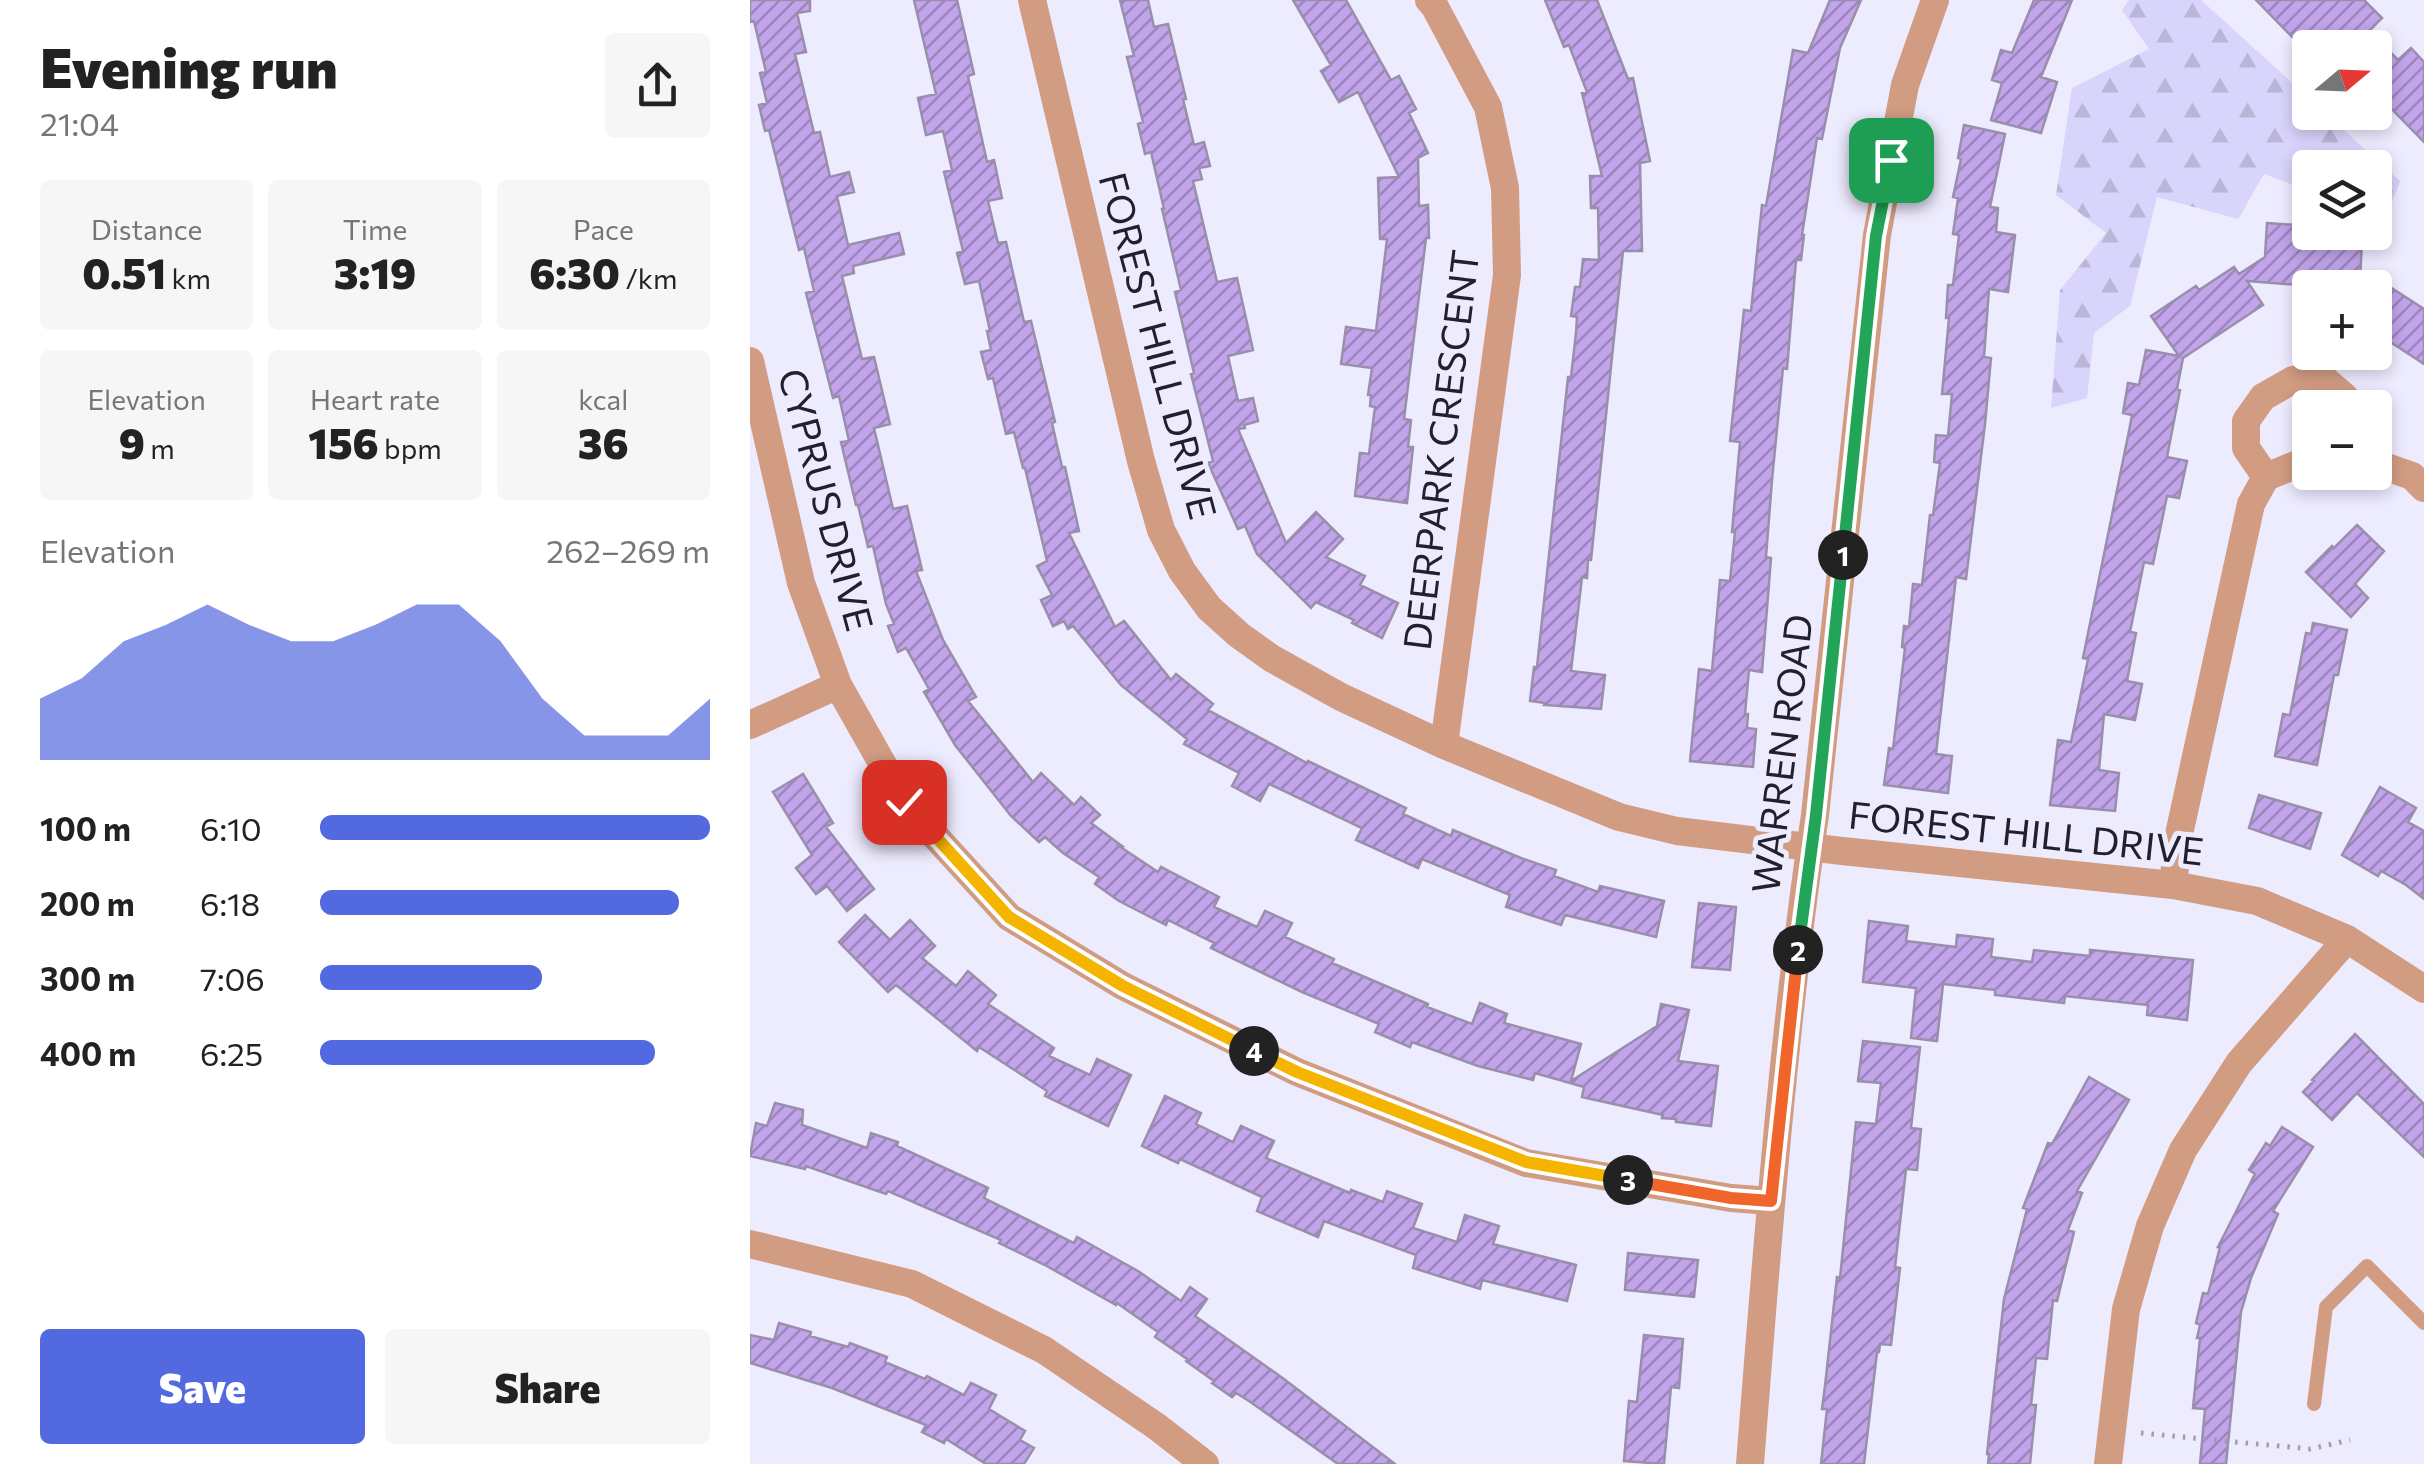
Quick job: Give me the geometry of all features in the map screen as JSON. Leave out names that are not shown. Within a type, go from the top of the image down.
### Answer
[{"type":"street","name":"FOREST HILL DRIVE","points":[[1032,0],[1141,461],[1161,530],[1182,571],[1209,608],[1239,635],[1341,697],[1444,745],[1619,817],[1677,831],[2173,885],[2257,901],[2347,939],[2424,988]]},
{"type":"street","name":"DEERPARK CRESCENT","points":[[1429,0],[1488,107],[1505,188],[1507,275],[1444,745]]},
{"type":"street","name":"WARREN ROAD","points":[[1750,1464],[1771,1201],[1876,236],[1905,85],[1936,0]]},
{"type":"street","name":"CYPRUS DRIVE","points":[[750,361],[800,583],[838,685],[904,802],[1009,917],[1123,986],[1297,1072],[1526,1162],[1731,1198],[1771,1201]]},
{"type":"street","points":[[2266,477],[2246,448],[2246,422],[2262,397],[2293,380],[2322,378],[2337,390]]},
{"type":"street","points":[[2173,885],[2178,839],[2251,504],[2266,477],[2292,467]]},
{"type":"street","points":[[2392,468],[2412,476],[2424,488]]},
{"type":"street","points":[[750,725],[838,685]]},
{"type":"street","points":[[2108,1464],[2126,1310],[2150,1226],[2183,1150],[2240,1062],[2347,939]]},
{"type":"street","points":[[750,1244],[912,1284],[1044,1350],[1205,1464]]},
{"type":"lane","points":[[2314,1404],[2326,1307],[2366,1266],[2424,1323]]},
{"type":"path","points":[[2142,1433],[2310,1449],[2350,1440]]},
{"type":"green space","points":[[2129,0],[2201,0],[2292,83],[2292,130],[2344,130],[2366,150],[2292,150],[2292,184],[2264,174],[2238,219],[2157,197],[2130,306],[2094,333],[2087,398],[2051,408],[2060,290],[2106,233],[2056,195],[2072,88],[2149,49],[2122,10]]},
{"type":"green space","points":[[2392,174],[2400,181],[2392,202]]},
{"type":"building","points":[[750,0],[810,0],[810,11],[797,13],[806,52],[795,54],[814,133],[820,132],[830,177],[849,172],[854,192],[837,196],[848,245],[899,233],[904,254],[853,266],[854,273],[842,276],[862,359],[874,357],[890,424],[874,428],[893,509],[907,506],[922,570],[916,571],[943,640],[976,697],[968,701],[1033,782],[1041,773],[1074,805],[1081,797],[1100,815],[1091,823],[1158,872],[1161,867],[1219,897],[1214,907],[1257,927],[1265,911],[1292,923],[1285,937],[1334,959],[1332,963],[1472,1024],[1480,1003],[1507,1014],[1504,1023],[1581,1044],[1571,1081],[1657,1026],[1661,1004],[1689,1010],[1678,1061],[1718,1066],[1711,1126],[1676,1122],[1662,1118],[1663,1115],[1582,1097],[1584,1087],[1535,1073],[1533,1080],[1478,1066],[1412,1042],[1410,1047],[1375,1032],[1379,1024],[1302,992],[1211,948],[1214,943],[1168,920],[1166,925],[1119,901],[1095,884],[1099,877],[1045,837],[1039,842],[1011,816],[955,745],[924,692],[929,689],[906,648],[898,652],[888,626],[894,624],[873,546],[868,547],[841,442],[849,441],[839,396],[833,398],[806,293],[814,291],[804,248],[799,250],[759,105],[767,103],[760,73],[766,72],[754,21],[750,22]]},
{"type":"building","points":[[914,0],[957,0],[974,74],[968,76],[987,162],[994,160],[1002,198],[988,201],[998,243],[1006,242],[1024,322],[1031,321],[1079,531],[1069,533],[1115,627],[1124,621],[1171,680],[1176,674],[1213,704],[1208,710],[1307,763],[1406,808],[1403,814],[1451,836],[1453,830],[1556,870],[1554,876],[1598,892],[1600,886],[1664,901],[1656,937],[1565,915],[1561,925],[1506,907],[1510,895],[1422,859],[1418,868],[1356,840],[1362,828],[1269,784],[1260,801],[1232,786],[1239,773],[1184,744],[1187,739],[1121,685],[1073,626],[1068,629],[1064,621],[1053,626],[1041,600],[1052,595],[1037,566],[1047,561],[1025,468],[1014,432],[1006,434],[993,378],[988,379],[981,352],[991,350],[979,281],[965,284],[957,253],[963,251],[944,172],[952,170],[943,131],[926,135],[918,98],[936,94]]},
{"type":"building","points":[[1120,0],[1148,0],[1154,27],[1168,24],[1194,145],[1204,142],[1210,166],[1199,168],[1202,179],[1193,181],[1217,282],[1237,278],[1253,350],[1228,356],[1238,401],[1253,398],[1258,421],[1238,429],[1286,543],[1316,512],[1343,539],[1326,557],[1365,576],[1360,585],[1398,603],[1382,638],[1316,602],[1311,608],[1257,554],[1245,526],[1238,529],[1208,463],[1213,461],[1175,292],[1181,290],[1151,152],[1145,154],[1138,124],[1143,122],[1127,57],[1134,56]]},
{"type":"building","points":[[1293,0],[1346,0],[1391,80],[1399,76],[1416,109],[1409,113],[1428,153],[1418,158],[1419,206],[1428,205],[1429,238],[1404,419],[1411,420],[1408,447],[1413,447],[1407,503],[1355,496],[1360,453],[1369,454],[1375,407],[1370,406],[1368,395],[1372,368],[1341,364],[1346,327],[1376,331],[1387,239],[1380,239],[1378,178],[1399,177],[1358,92],[1339,102],[1321,71],[1331,65]]},
{"type":"building","points":[[1545,0],[1597,0],[1628,79],[1633,78],[1650,161],[1640,163],[1642,251],[1623,251],[1591,560],[1587,578],[1582,577],[1571,671],[1605,675],[1601,709],[1530,701],[1576,333],[1577,317],[1571,316],[1575,287],[1580,287],[1583,259],[1599,260],[1598,208],[1591,208],[1590,176],[1602,176],[1582,93],[1587,92],[1569,45],[1564,47]]},
{"type":"building","points":[[1830,0],[1861,0],[1840,48],[1822,139],[1817,138],[1801,260],[1796,260],[1772,480],[1766,557],[1771,558],[1762,672],[1749,670],[1745,714],[1747,728],[1756,729],[1753,767],[1690,761],[1699,669],[1712,671],[1720,580],[1730,581],[1740,442],[1730,441],[1744,310],[1751,311],[1762,205],[1766,206],[1793,50],[1808,53]]},
{"type":"building","points":[[2034,0],[2072,0],[2041,77],[2057,82],[2041,133],[1991,120],[2002,83],[1992,80],[2001,50],[2012,53]]},
{"type":"building","points":[[2256,0],[2364,0],[2382,18],[2370,30],[2292,30],[2292,37]]},
{"type":"building","points":[[2411,48],[2424,62],[2424,142],[2392,109],[2392,54],[2398,60]]},
{"type":"building","points":[[1964,125],[2005,134],[1990,207],[1998,208],[1996,232],[2015,235],[2008,292],[1989,289],[1984,357],[1991,358],[1985,424],[1966,579],[1956,577],[1936,754],[1952,756],[1948,793],[1884,785],[1889,748],[1893,749],[1904,626],[1909,627],[1913,584],[1922,585],[1933,515],[1940,463],[1934,462],[1936,435],[1948,436],[1952,394],[1942,394],[1948,285],[1953,285],[1959,235],[1953,234],[1958,198],[1953,197]]},
{"type":"building","points":[[2267,223],[2292,225],[2292,250],[2362,250],[2360,270],[2292,270],[2292,284],[2247,281],[2263,305],[2183,358],[2167,457],[2187,461],[2179,498],[2167,496],[2153,564],[2144,562],[2130,632],[2136,633],[2127,681],[2142,684],[2135,720],[2104,714],[2099,770],[2119,773],[2115,811],[2050,805],[2058,740],[2071,742],[2088,659],[2083,658],[2132,415],[2123,413],[2128,383],[2139,385],[2146,350],[2179,356],[2151,316],[2196,286],[2199,290],[2234,267],[2239,274],[2265,257]]},
{"type":"building","points":[[2392,288],[2424,309],[2424,364],[2392,343]]},
{"type":"building","points":[[2357,525],[2384,551],[2355,584],[2368,598],[2351,617],[2306,572]]},
{"type":"building","points":[[2313,623],[2347,630],[2317,765],[2275,756],[2283,714],[2290,715],[2306,633],[2311,634]]},
{"type":"building","points":[[803,774],[833,823],[826,827],[874,889],[847,911],[827,886],[816,894],[796,868],[812,855],[773,792]]},
{"type":"building","points":[[2380,787],[2416,808],[2408,822],[2424,831],[2424,899],[2381,871],[2378,876],[2342,855]]},
{"type":"building","points":[[2259,795],[2321,813],[2310,849],[2249,828]]},
{"type":"building","points":[[1699,903],[1736,907],[1730,970],[1692,967]]},
{"type":"building","points":[[865,915],[890,940],[910,920],[935,946],[922,958],[956,986],[968,971],[996,995],[988,1004],[1054,1048],[1049,1056],[1090,1075],[1097,1059],[1131,1075],[1108,1126],[1045,1096],[1047,1091],[979,1047],[977,1051],[896,985],[888,992],[839,942]]},
{"type":"building","points":[[1869,921],[1908,926],[1906,941],[1956,947],[1957,935],[1993,939],[1991,957],[2032,962],[2034,950],[2090,956],[2090,950],[2193,960],[2187,1020],[2147,1015],[2148,1005],[2065,996],[2064,1003],[1943,984],[1937,1041],[1911,1038],[1916,988],[1863,982]]},
{"type":"building","points":[[2355,1034],[2424,1104],[2424,1157],[2357,1093],[2332,1120],[2303,1092]]},
{"type":"building","points":[[1863,1041],[1920,1047],[1911,1128],[1921,1129],[1917,1170],[1906,1169],[1891,1345],[1880,1344],[1877,1352],[1864,1464],[1821,1464],[1827,1409],[1822,1409],[1856,1122],[1876,1124],[1881,1083],[1858,1081]]},
{"type":"building","points":[[2089,1077],[2129,1100],[2077,1191],[2082,1193],[2068,1230],[2074,1232],[2057,1301],[2053,1300],[2047,1359],[2036,1358],[2030,1464],[1988,1464],[2004,1299],[2027,1209],[2023,1208],[2048,1143],[2052,1144]]},
{"type":"building","points":[[1165,1096],[1201,1113],[1196,1124],[1233,1142],[1241,1126],[1274,1141],[1266,1158],[1350,1193],[1351,1190],[1383,1202],[1387,1191],[1422,1204],[1413,1228],[1457,1242],[1465,1215],[1499,1226],[1493,1244],[1576,1265],[1567,1301],[1482,1280],[1480,1289],[1413,1268],[1416,1255],[1324,1221],[1318,1237],[1257,1211],[1262,1197],[1142,1146]]},
{"type":"building","points":[[775,1103],[803,1110],[802,1125],[867,1148],[871,1133],[898,1142],[897,1146],[988,1188],[984,1198],[1074,1243],[1077,1237],[1138,1271],[1181,1301],[1190,1287],[1207,1299],[1195,1316],[1395,1464],[1338,1464],[1249,1401],[1236,1393],[1232,1397],[1212,1383],[1155,1337],[1158,1332],[1117,1303],[999,1243],[1001,1240],[888,1191],[886,1194],[806,1166],[805,1169],[750,1156],[756,1123],[767,1126]]},
{"type":"building","points":[[2282,1127],[2313,1147],[2273,1211],[2278,1214],[2241,1312],[2226,1464],[2200,1464],[2205,1409],[2193,1408],[2200,1338],[2200,1325],[2196,1323],[2203,1293],[2208,1294],[2218,1247],[2255,1174],[2249,1170]]},
{"type":"building","points":[[1628,1253],[1698,1260],[1694,1297],[1625,1290]]},
{"type":"building","points":[[779,1323],[811,1332],[810,1336],[848,1347],[850,1343],[887,1357],[885,1362],[925,1379],[927,1376],[964,1395],[971,1383],[996,1395],[989,1409],[1025,1431],[1020,1440],[1034,1448],[1024,1464],[986,1464],[946,1439],[944,1443],[922,1432],[926,1425],[832,1388],[750,1363],[750,1335],[774,1340]]},
{"type":"building","points":[[1644,1335],[1683,1339],[1679,1388],[1671,1387],[1664,1464],[1624,1461],[1629,1401],[1637,1402]]},
{"type":"route","points":[[904,802],[1009,917],[1123,986],[1297,1072],[1526,1162],[1731,1198],[1771,1201],[1876,236],[1891,160]]}]
